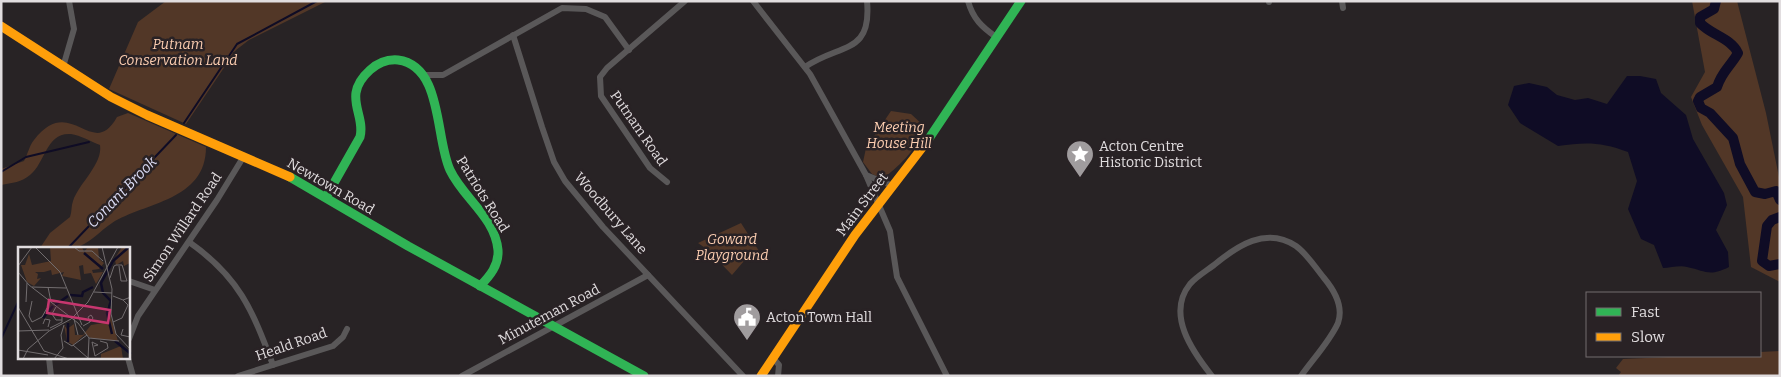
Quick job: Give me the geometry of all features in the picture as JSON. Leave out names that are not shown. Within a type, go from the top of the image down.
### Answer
[{"type":"street","points":[[63,66],[74,30],[69,1]]},
{"type":"street","name":"Putnam Road","points":[[667,182],[650,168],[601,96],[600,77],[685,1]]},
{"type":"street","points":[[753,1],[805,67],[822,92],[866,175],[890,231],[897,277],[913,313],[947,376]]},
{"type":"street","points":[[805,67],[860,39],[868,25],[867,1]]},
{"type":"street","points":[[968,1],[972,15],[981,26],[996,37]]},
{"type":"street","name":"Main Street","points":[[761,376],[855,234],[923,148],[1021,1]]},
{"type":"street","points":[[326,197],[362,132],[356,108],[356,96],[360,83],[374,66],[385,61],[397,60],[408,63],[422,74],[443,75],[562,8],[586,9],[605,17],[629,50]]},
{"type":"street","name":"Newtown Road","points":[[1,26],[134,109],[300,182],[408,246],[644,376]]},
{"type":"street","name":"Woodbury Lane","points":[[513,35],[531,96],[554,162],[586,208],[743,376]]},
{"type":"street","name":"Patriots Road","points":[[422,74],[431,92],[445,159],[456,180],[492,231],[497,244],[497,262],[492,274],[480,286]]},
{"type":"street","name":"Simon Willard Road","points":[[130,336],[138,316],[189,242],[244,156]]},
{"type":"street","points":[[866,175],[893,186]]},
{"type":"street","points":[[1212,376],[1198,359],[1186,338],[1180,309],[1182,296],[1191,283],[1244,242],[1262,238],[1277,239],[1295,246],[1336,293],[1339,304],[1338,321],[1301,376]]},
{"type":"street","points":[[189,242],[210,256],[236,285],[254,315],[273,365]]},
{"type":"street","name":"Minuteman Road","points":[[462,376],[648,274]]},
{"type":"street","points":[[130,281],[155,290]]},
{"type":"street","name":"Heald Road","points":[[238,376],[332,346],[343,337],[348,329]]},
{"type":"street","points":[[773,358],[779,364],[778,376]]},
{"type":"street","points":[[49,360],[51,376]]},
{"type":"street","points":[[129,360],[133,376]]},
{"type":"green space","name":"Putnam Conservation Land","points":[[166,1],[327,1],[249,40],[236,50],[186,124],[109,89],[138,22]]},
{"type":"green space","points":[[1692,1],[1737,1],[1766,113],[1780,182],[1780,282],[1751,267],[1743,197],[1702,125],[1691,97],[1705,72]]},
{"type":"green space","name":"Meeting House Hill","points":[[891,111],[911,114],[924,126],[921,135],[908,156],[883,179],[872,174],[863,162],[866,148]]},
{"type":"green space","points":[[128,113],[206,147],[203,165],[196,179],[185,189],[171,197],[112,223],[89,241],[79,246],[41,247],[50,233],[70,217],[72,203],[76,194],[98,159],[100,145],[75,135],[63,135],[51,143],[40,163],[24,179],[1,185],[1,169],[24,161],[32,142],[47,127],[59,122],[70,123],[99,133],[108,129],[117,117]]},
{"type":"green space","name":"Goward Playground","points":[[741,223],[759,251],[744,261],[732,275],[708,250],[698,243]]},
{"type":"green space","points":[[1780,351],[1780,376],[1618,376],[1621,372],[1616,368],[1623,359],[1761,357],[1761,352]]},
{"type":"shaded area","points":[[1627,76],[1656,79],[1661,93],[1686,115],[1693,139],[1724,193],[1727,205],[1716,230],[1728,252],[1729,267],[1717,272],[1703,271],[1684,266],[1663,268],[1654,245],[1641,239],[1628,209],[1637,181],[1628,152],[1610,146],[1593,144],[1558,146],[1520,123],[1508,105],[1514,86],[1529,83],[1547,87],[1557,95],[1575,100],[1588,98],[1607,104]]},
{"type":"waterway","name":"Conant Brook","points":[[184,123],[237,44],[317,1]]},
{"type":"waterway","points":[[1716,1],[1714,9],[1700,17],[1700,23],[1726,40],[1738,53],[1717,87],[1700,97],[1698,101],[1701,108],[1710,113],[1733,138],[1740,164],[1755,192],[1765,194],[1776,191],[1780,200]]},
{"type":"waterway","name":"Conant Brook","points":[[69,247],[176,135]]},
{"type":"waterway","points":[[1,172],[26,157],[89,142]]},
{"type":"waterway","points":[[1780,217],[1772,220],[1767,226],[1762,261],[1769,266],[1780,264]]},
{"type":"waterway","name":"Conant Brook","points":[[1,339],[18,302]]},
{"type":"traffic: fast","points":[[928,140],[1021,1]]},
{"type":"traffic: fast","points":[[326,197],[360,137],[361,129],[356,97],[361,79],[379,63],[386,61],[398,60],[413,65],[423,75],[430,89],[450,170],[485,218],[496,238],[497,261],[490,274],[480,286]]},
{"type":"traffic: fast","points":[[290,177],[408,246],[644,376]]},
{"type":"traffic: slow","points":[[1,26],[111,97],[147,115],[290,177]]},
{"type":"traffic: slow","points":[[761,376],[855,235],[928,140]]},
{"type":"place","name":"Acton Centre Historic District","points":[[1080,178]]},
{"type":"place","name":"Acton Town Hall","points":[[747,341]]}]
